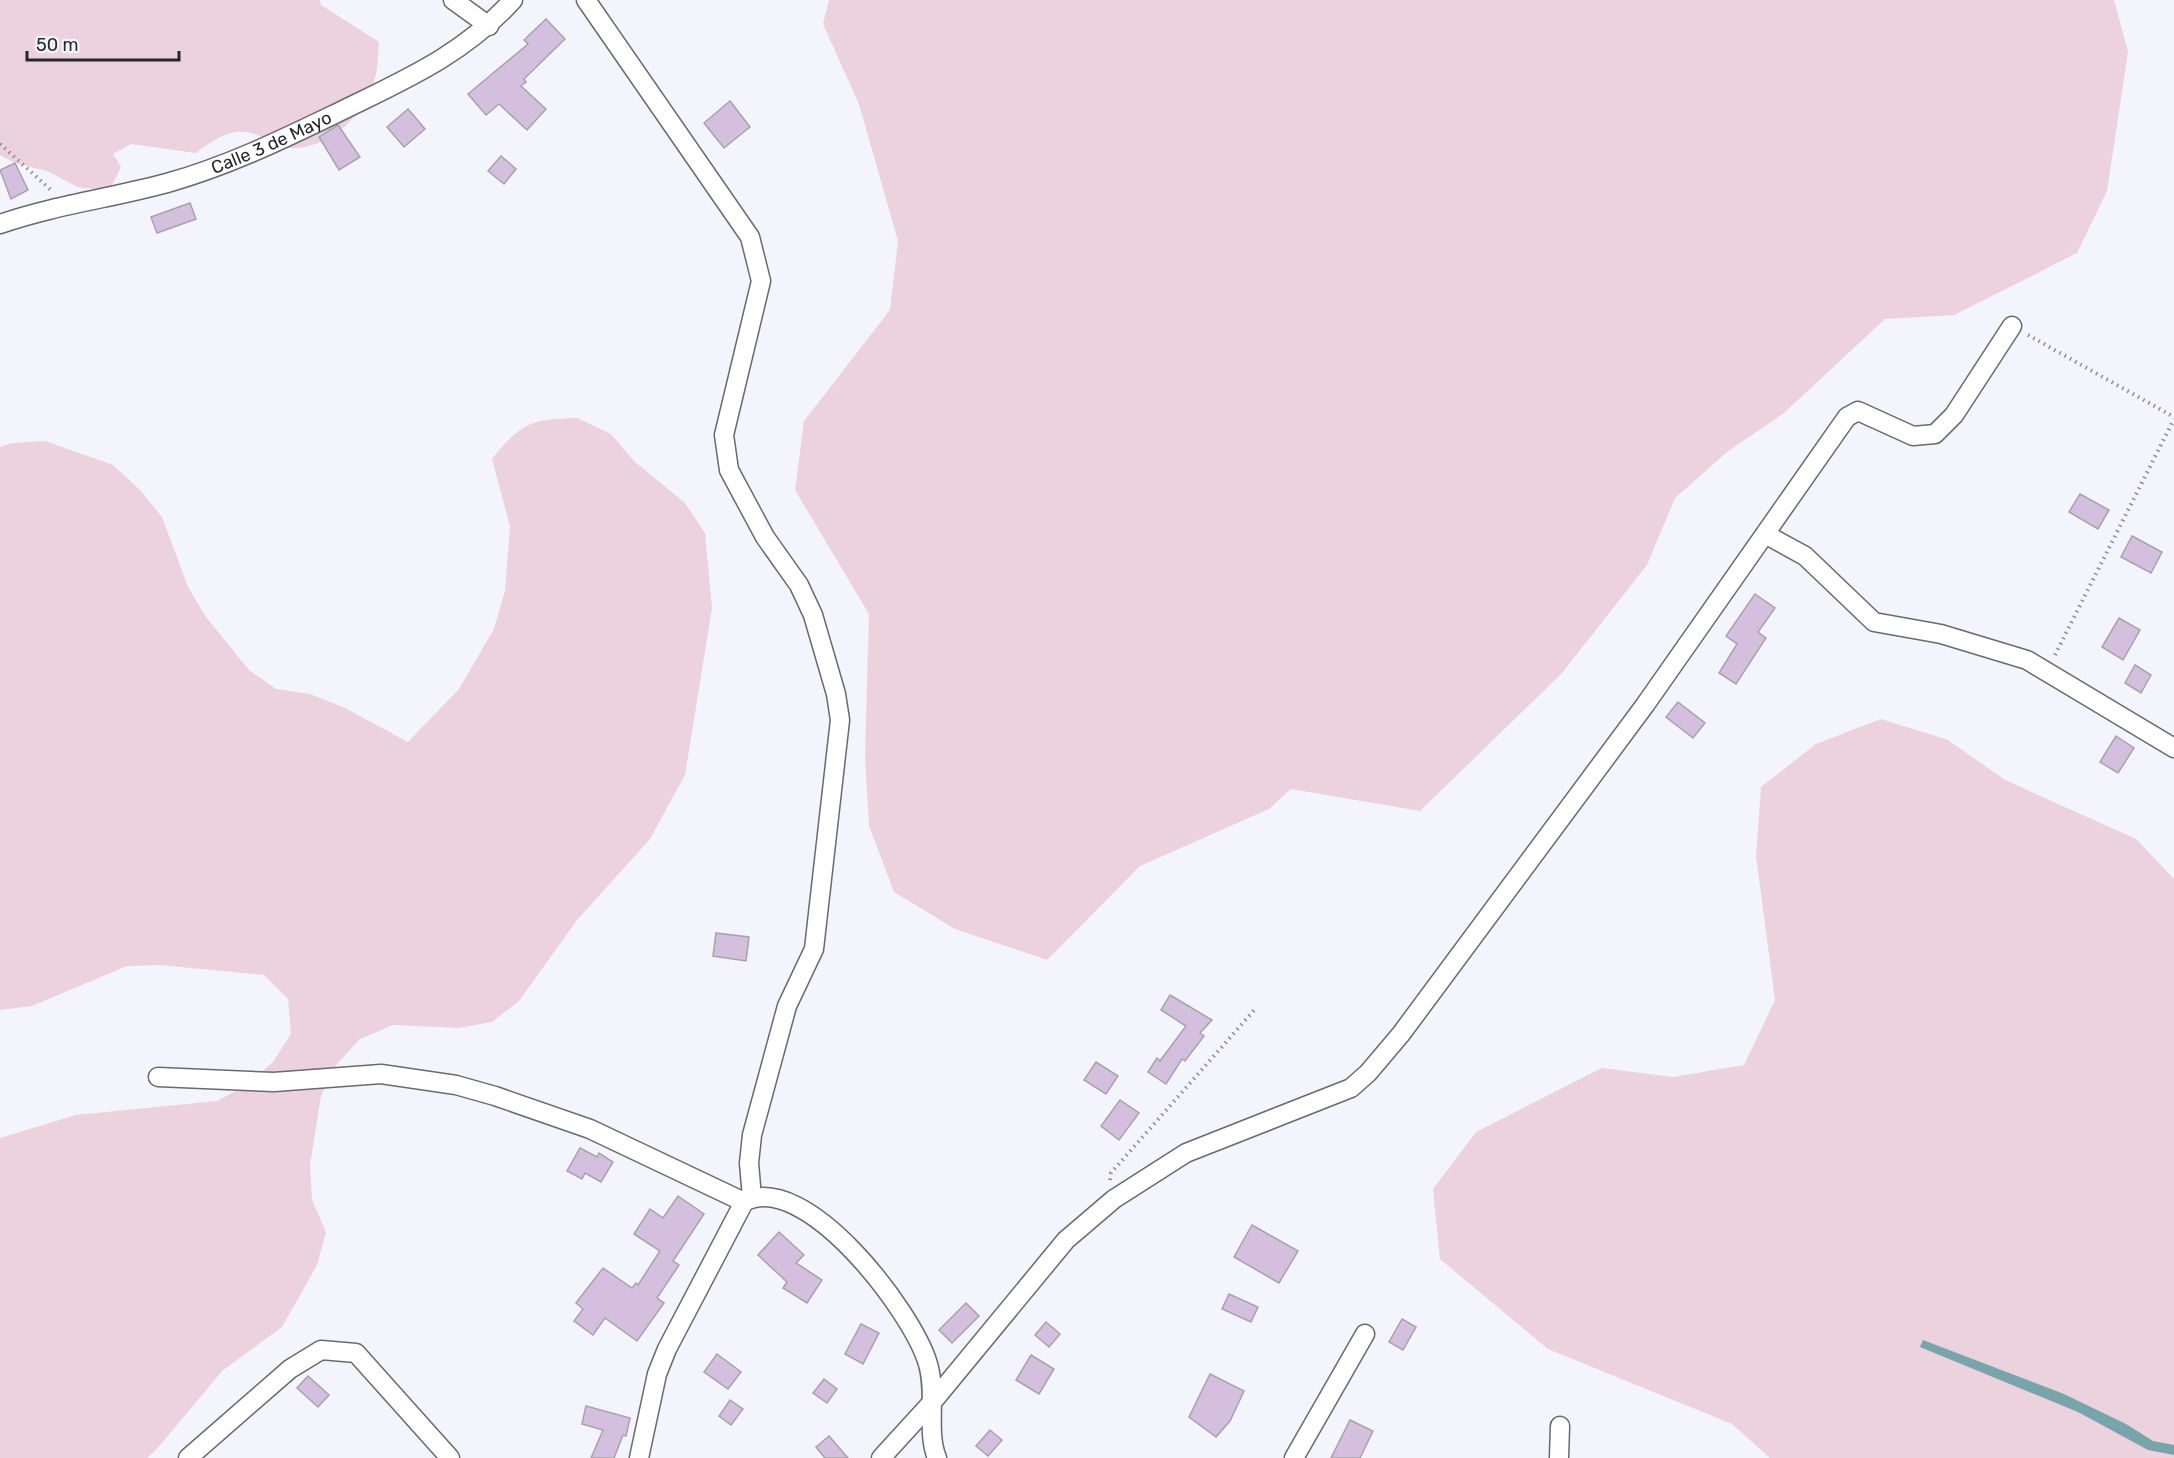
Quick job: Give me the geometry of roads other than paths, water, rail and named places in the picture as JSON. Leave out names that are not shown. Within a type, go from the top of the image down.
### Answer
[{"type":"street","points":[[453,0],[489,26]]},
{"type":"street","name":"Calle 3 de Mayo","points":[[0,224],[67,204],[166,183],[231,163],[435,64],[489,26],[513,0]]},
{"type":"street","points":[[586,0],[750,237],[761,281],[724,435],[729,470],[765,537],[799,585],[813,615],[836,694],[840,720],[839,746],[831,780],[814,949],[787,1006],[752,1135],[748,1200],[667,1349],[657,1374],[639,1458]]},
{"type":"street","points":[[881,1458],[934,1400],[1066,1240],[1105,1207],[1186,1153],[1351,1088],[1368,1073],[1401,1034],[1646,705],[1847,417],[1858,411],[1913,436],[1935,434],[1954,415],[2012,326]]},
{"type":"street","points":[[1765,534],[1805,556],[1874,622],[1941,634],[2027,660],[2174,748]]},
{"type":"street","points":[[158,1077],[274,1082],[381,1074],[456,1085],[590,1129],[748,1200],[766,1196],[793,1203],[844,1243],[874,1272],[894,1299],[928,1363],[934,1400],[932,1447],[937,1458]]},
{"type":"street","points":[[1294,1458],[1365,1334]]},
{"type":"street","points":[[188,1458],[290,1369],[321,1350],[356,1353],[450,1458]]},
{"type":"street","points":[[1560,1426],[1560,1458]]},
{"type":"water","points":[[1923,1340],[2064,1394],[2126,1424],[2153,1441],[2174,1445],[2174,1455],[2148,1450],[2078,1412],[1920,1347]]}]
